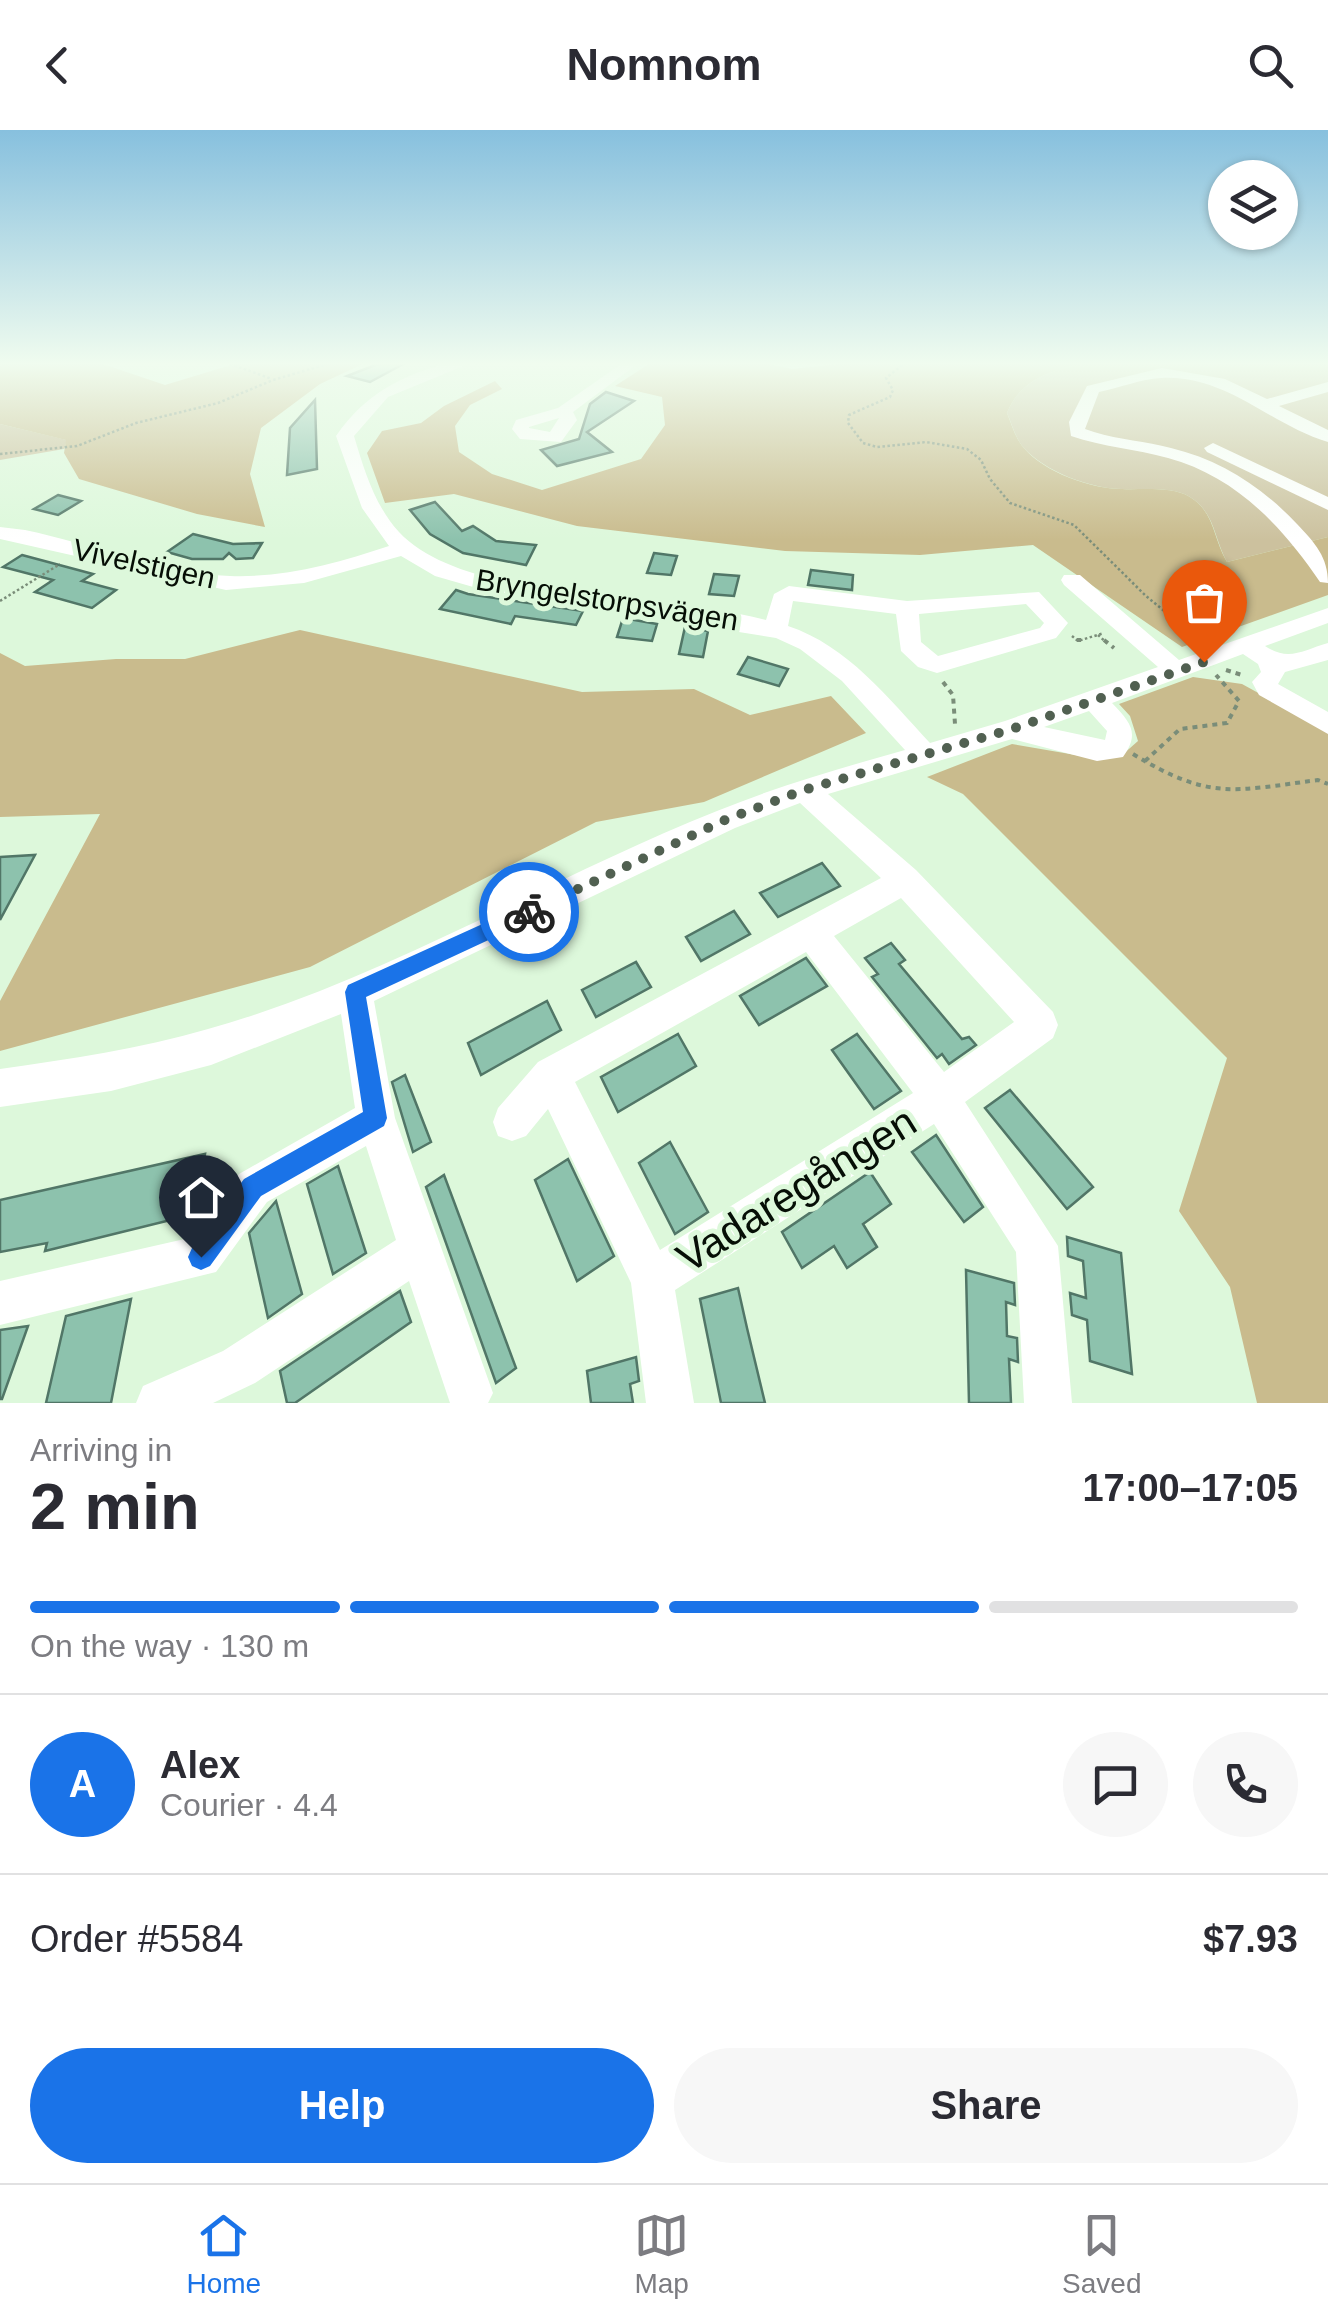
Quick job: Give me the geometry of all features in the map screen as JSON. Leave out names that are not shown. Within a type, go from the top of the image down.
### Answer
[{"type":"street","name":"Bryngelstorpsvägen","points":[[355,421],[345,436],[363,494],[402,548],[440,568],[492,585],[776,628],[799,636],[840,661],[924,754]]},
{"type":"street","points":[[1077,421],[1077,432],[1100,442],[1182,457],[1247,489],[1302,536],[1328,577]]},
{"type":"street","points":[[1294,421],[1328,437]]},
{"type":"street","points":[[1213,448],[1328,504]]},
{"type":"street","points":[[1287,522],[1328,512]]},
{"type":"street","name":"Vivelstigen","points":[[1,527],[203,581],[242,583],[338,571],[402,548]]},
{"type":"street","points":[[1072,580],[1176,670]]},
{"type":"street","points":[[776,628],[782,599],[789,593],[906,608],[1031,597],[1057,623],[1048,633],[938,665],[905,638],[906,608]]},
{"type":"street","points":[[0,1088],[111,1072],[211,1048],[355,992],[725,820],[804,790],[1012,729],[1176,670],[1206,664],[1328,615]]},
{"type":"street","points":[[1248,646],[1267,673],[1268,689],[1328,724]]},
{"type":"street","points":[[1267,673],[1324,658]]},
{"type":"street","points":[[1012,729],[1097,751],[1113,750],[1121,740],[1120,728],[1095,700]]},
{"type":"street","name":"Vadaregången","points":[[652,1280],[940,1098],[1040,1025],[904,880],[804,790]]},
{"type":"street","points":[[512,1122],[551,1075],[904,880]]},
{"type":"street","name":"Vadaregången","points":[[812,932],[940,1098],[1037,1246],[1048,1403]]},
{"type":"street","points":[[355,992],[376,1118],[469,1393]]},
{"type":"street","name":"Vadaregången","points":[[551,1075],[652,1280],[670,1403]]},
{"type":"street","points":[[0,1302],[201,1257],[253,1188],[376,1118]]},
{"type":"street","points":[[160,1403],[240,1367],[420,1249]]},
{"type":"path","points":[[0,454],[77,446],[143,421]]},
{"type":"path","points":[[848,421],[863,444],[877,447],[926,442],[967,449],[981,460],[990,479],[1010,503],[1074,525],[1146,596],[1185,628],[1206,664],[1240,702],[1227,722],[1180,729],[1146,762]]},
{"type":"path","points":[[0,600],[81,551]]},
{"type":"path","points":[[1057,623],[1078,642],[1127,626]]},
{"type":"path","points":[[1098,635],[1114,648]]},
{"type":"path","points":[[931,663],[953,695],[955,724]]},
{"type":"path","points":[[1206,664],[1267,673]]},
{"type":"path","points":[[1117,744],[1177,781],[1228,792],[1318,780],[1328,784]]},
{"type":"shaded area","points":[[270,421],[261,428],[250,474],[265,527],[197,514],[79,479],[64,453],[66,440],[0,424]]},
{"type":"shaded area","points":[[423,421],[458,421],[455,426],[459,452],[492,474],[542,490],[641,459],[665,421],[1010,421],[1018,440],[1033,457],[1069,478],[1096,486],[1166,490],[1190,497],[1209,518],[1227,562],[1328,537],[1328,595],[1182,647],[1033,545],[920,555],[785,551],[577,526],[454,494],[385,503],[367,453],[382,431]]},
{"type":"shaded area","points":[[1010,421],[1328,421],[1328,537],[1227,562],[1209,518],[1190,497],[1166,490],[1096,486],[1056,471],[1018,440]]},
{"type":"shaded area","points":[[0,424],[67,440],[64,449],[0,460]]},
{"type":"shaded area","points":[[300,630],[582,692],[694,689],[750,715],[831,696],[866,733],[704,802],[596,822],[310,967],[0,1051],[0,1001],[100,814],[0,817],[0,653],[25,666],[116,659],[185,659]]},
{"type":"shaded area","points":[[1193,677],[1242,684],[1328,731],[1328,1403],[1257,1403],[1230,1287],[1179,1211],[1227,1058],[963,794],[927,777],[1012,744],[1099,759],[1121,756],[1138,741],[1130,716],[1119,704]]},
{"type":"building","points":[[296,421],[316,421],[317,469],[287,475],[290,428]]},
{"type":"building","points":[[585,421],[603,421],[587,432],[612,452],[557,466],[541,450],[579,439]]},
{"type":"building","points":[[58,495],[81,501],[58,515],[34,509]]},
{"type":"building","points":[[435,502],[462,531],[473,526],[496,541],[536,545],[526,565],[463,553],[430,534],[410,510]]},
{"type":"building","points":[[193,534],[233,544],[262,543],[253,558],[236,559],[229,553],[223,559],[192,559],[167,552]]},
{"type":"building","points":[[654,553],[677,556],[671,575],[647,573]]},
{"type":"building","points":[[22,555],[93,574],[82,581],[116,590],[92,608],[35,592],[53,580],[3,567]]},
{"type":"building","points":[[811,570],[853,575],[852,590],[808,585]]},
{"type":"building","points":[[714,574],[739,576],[734,596],[709,594]]},
{"type":"building","points":[[456,590],[583,611],[576,625],[515,616],[511,624],[440,609]]},
{"type":"building","points":[[623,618],[657,624],[652,641],[617,637]]},
{"type":"building","points":[[685,627],[708,631],[703,657],[679,654]]},
{"type":"building","points":[[748,657],[788,669],[779,686],[738,674]]},
{"type":"building","points":[[35,855],[0,920],[0,857]]},
{"type":"building","points":[[822,863],[840,886],[778,917],[760,893]]},
{"type":"building","points":[[734,911],[750,934],[701,961],[686,937]]},
{"type":"building","points":[[891,943],[905,960],[899,964],[962,1039],[969,1037],[976,1045],[949,1064],[942,1054],[937,1058],[872,977],[878,974],[865,958]]},
{"type":"building","points":[[806,958],[827,986],[759,1025],[740,996]]},
{"type":"building","points":[[636,962],[651,987],[596,1017],[582,990]]},
{"type":"building","points":[[547,1001],[561,1030],[481,1075],[468,1043]]},
{"type":"building","points":[[678,1034],[696,1066],[618,1112],[601,1077]]},
{"type":"building","points":[[857,1034],[901,1091],[874,1109],[832,1050]]},
{"type":"building","points":[[405,1075],[431,1142],[413,1152],[392,1082]]},
{"type":"building","points":[[1010,1090],[1093,1187],[1067,1209],[985,1108]]},
{"type":"building","points":[[936,1135],[983,1207],[964,1222],[912,1152]]},
{"type":"building","points":[[670,1142],[708,1212],[675,1234],[639,1163]]},
{"type":"building","points":[[205,1154],[195,1214],[45,1251],[47,1243],[0,1252],[0,1200]]},
{"type":"building","points":[[568,1159],[614,1256],[577,1281],[535,1180]]},
{"type":"building","points":[[338,1166],[366,1253],[333,1274],[307,1184]]},
{"type":"building","points":[[870,1172],[891,1204],[863,1224],[877,1247],[847,1268],[834,1246],[802,1268],[782,1232]]},
{"type":"building","points":[[444,1175],[516,1368],[496,1383],[426,1187]]},
{"type":"building","points":[[276,1201],[302,1294],[268,1318],[249,1233]]},
{"type":"building","points":[[1067,1237],[1121,1253],[1132,1374],[1090,1361],[1087,1320],[1072,1315],[1070,1293],[1086,1298],[1083,1261],[1068,1256]]},
{"type":"building","points":[[966,1270],[1014,1283],[1015,1305],[1006,1302],[1007,1336],[1017,1338],[1018,1362],[1009,1359],[1011,1403],[969,1403]]},
{"type":"building","points":[[738,1288],[765,1403],[721,1403],[700,1299]]},
{"type":"building","points":[[400,1291],[411,1322],[295,1403],[287,1403],[280,1371]]},
{"type":"building","points":[[131,1299],[111,1403],[46,1403],[66,1316]]},
{"type":"building","points":[[28,1326],[2,1399],[0,1399],[0,1330]]},
{"type":"building","points":[[636,1357],[639,1381],[630,1384],[633,1403],[591,1403],[587,1371]]},
{"type":"way so far","points":[[529,912],[725,820],[804,790],[1012,729],[1204,662]]},
{"type":"route","points":[[201,1257],[253,1188],[376,1118],[355,992],[529,912]]}]
